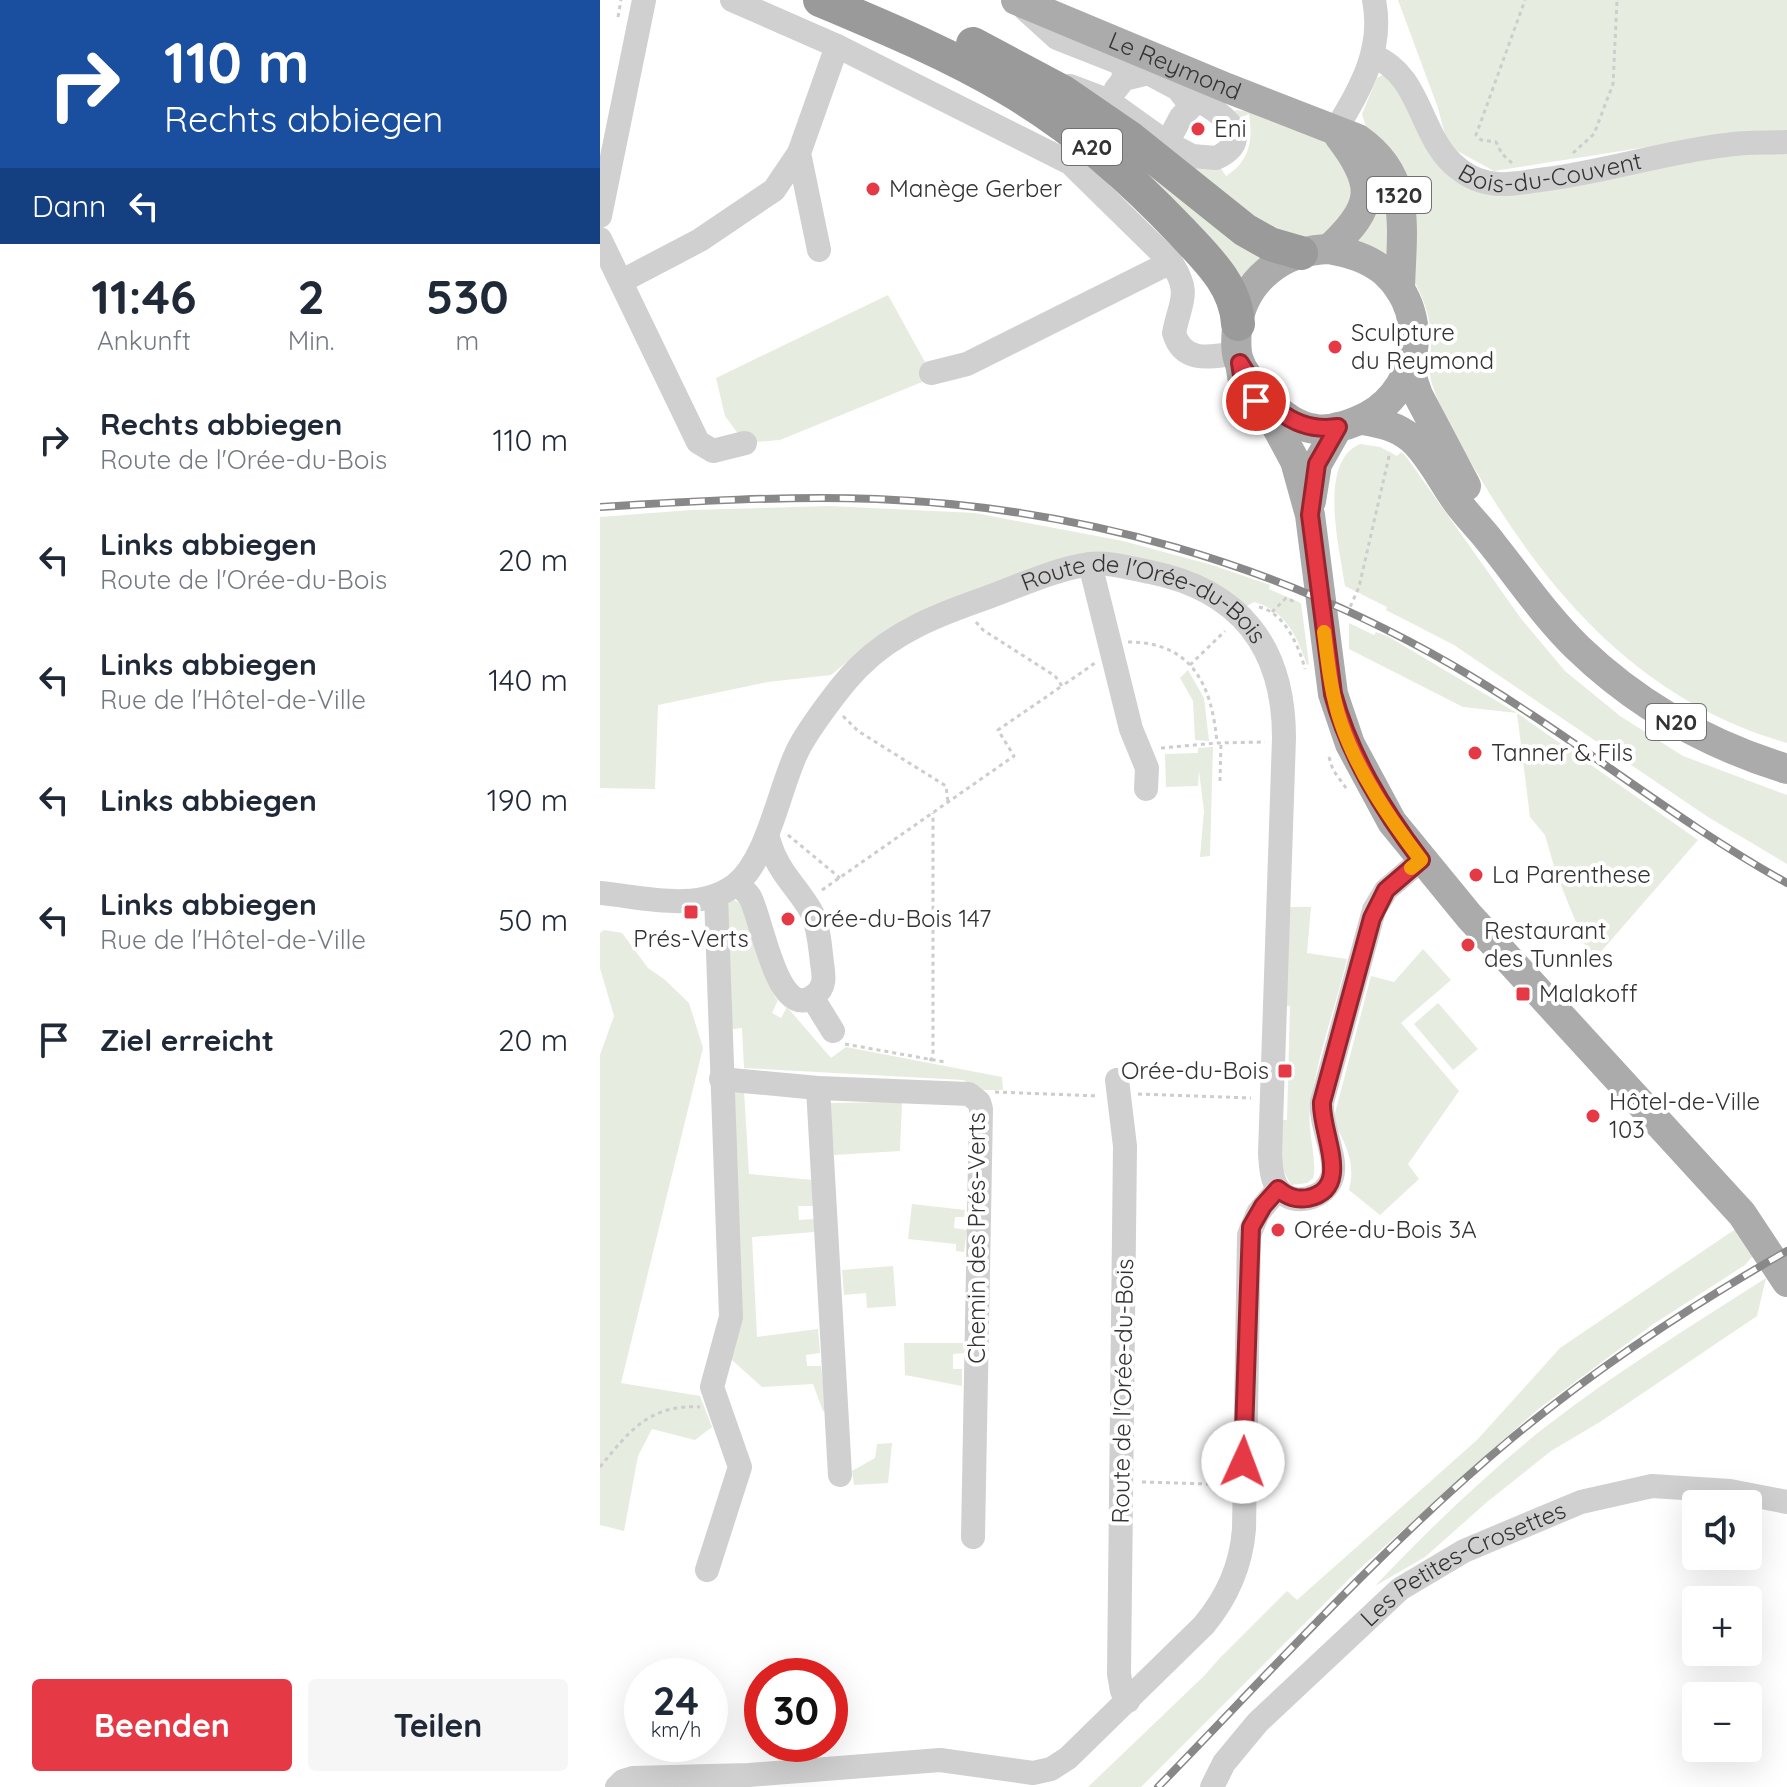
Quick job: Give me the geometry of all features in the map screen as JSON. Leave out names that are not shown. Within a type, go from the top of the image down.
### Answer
[{"type":"highway","name":"A20","points":[[820,0],[917,42],[997,82],[1059,121],[1092,147],[1157,206],[1216,270],[1235,300],[1238,347]]},
{"type":"highway","name":"A20","points":[[880,0],[1019,67],[1063,92],[1130,138],[1257,238],[1315,251]]},
{"type":"main road","name":"Le Reymond","points":[[1015,0],[1123,62],[1227,88],[1335,131]]},
{"type":"main road","name":"1320","points":[[1315,251],[1358,220],[1366,191],[1360,166],[1335,131]]},
{"type":"main road","name":"1320","points":[[1335,131],[1366,144],[1382,161],[1393,180],[1403,219],[1400,290]]},
{"type":"main road","points":[[1315,251],[1281,261],[1256,282],[1241,309],[1238,347],[1243,382],[1275,424],[1292,454],[1310,515],[1328,666],[1341,723],[1392,822],[1421,860],[1742,1214],[1787,1282]]},
{"type":"main road","name":"N20","points":[[1315,251],[1364,258],[1386,273],[1408,303],[1414,328],[1409,369],[1396,394],[1381,409],[1350,424]]},
{"type":"main road","name":"N20","points":[[1238,347],[1260,391],[1283,415],[1307,427],[1382,423],[1400,430],[1412,440],[1470,519],[1555,624],[1623,687],[1704,737],[1787,769]]},
{"type":"main road","name":"N20","points":[[1409,369],[1418,395],[1493,544]]},
{"type":"main road","points":[[1310,515],[1317,464],[1350,424]]},
{"type":"street","points":[[600,216],[644,0]]},
{"type":"street","points":[[732,0],[837,46],[1070,163],[1171,262],[1184,290],[1174,333],[1182,349],[1195,356],[1238,347]]},
{"type":"street","points":[[1335,131],[1365,78],[1373,56],[1377,24],[1374,0]]},
{"type":"street","points":[[622,281],[700,240],[774,190],[799,153],[837,46]]},
{"type":"street","name":"Bois-du-Couvent","points":[[1373,56],[1391,64],[1402,75],[1448,159],[1469,175],[1489,182],[1511,184],[1563,177],[1726,145],[1787,142]]},
{"type":"street","points":[[1019,67],[1107,100],[1167,143],[1192,156],[1207,159],[1225,154],[1230,148],[1234,136],[1230,122],[1219,112],[1194,103],[1178,89],[1123,62],[1107,100]]},
{"type":"street","points":[[1167,143],[1181,117],[1194,103],[1227,88]]},
{"type":"street","points":[[1167,143],[1191,185]]},
{"type":"street","points":[[799,153],[819,250]]},
{"type":"street","points":[[600,239],[698,442],[713,451],[745,443]]},
{"type":"street","points":[[931,373],[967,364],[1171,262]]},
{"type":"street","points":[[1090,564],[1131,729],[1147,768],[1146,789]]},
{"type":"street","name":"Route de l'Orée-du-Bois","points":[[726,890],[750,869],[797,751],[856,670],[880,646],[919,624],[962,606],[1090,564],[1110,564],[1179,577],[1205,590],[1240,615],[1267,652],[1278,679],[1284,711],[1270,1154],[1278,1189]]},
{"type":"street","points":[[600,893],[683,901],[696,901],[726,890],[749,896],[784,990],[793,999],[801,1001],[812,997],[822,988],[824,979],[819,932],[805,901],[776,859],[769,827]]},
{"type":"street","points":[[617,1787],[633,1778],[749,1781],[885,1775],[951,1760],[1017,1773],[1042,1772],[1068,1758],[1204,1625],[1223,1600],[1240,1559],[1244,1529],[1249,1235],[1258,1213],[1278,1189],[1291,1198],[1302,1199],[1321,1193],[1330,1183],[1333,1166],[1322,1121],[1322,1102],[1372,918],[1386,890],[1421,860]]},
{"type":"street","points":[[707,1570],[740,1467],[712,1387],[731,1317],[721,1079],[726,890]]},
{"type":"street","points":[[812,997],[833,1031]]},
{"type":"street","name":"Chemin des Prés-Verts","points":[[721,1079],[818,1088],[969,1094],[979,1102],[973,1537]]},
{"type":"street","points":[[818,1088],[840,1475]]},
{"type":"street","name":"Route de l'Orée-du-Bois","points":[[1124,1090],[1119,1674],[1122,1691],[1128,1701]]},
{"type":"street","name":"Les Petites-Crosettes","points":[[1212,1787],[1224,1763],[1258,1722],[1400,1589],[1464,1551],[1581,1502],[1652,1486],[1730,1491],[1787,1502]]},
{"type":"path","points":[[1514,165],[1502,154],[1496,142],[1481,140],[1476,135],[1525,0]]},
{"type":"path","points":[[1570,156],[1594,134],[1613,84],[1617,0]]},
{"type":"path","points":[[1342,626],[1359,587],[1391,444]]},
{"type":"path","points":[[1272,612],[1286,598],[1304,606]]},
{"type":"path","points":[[962,606],[983,630],[1055,676],[1062,686]]},
{"type":"path","points":[[1190,665],[1219,637]]},
{"type":"path","points":[[1131,642],[1162,647],[1190,665],[1207,688],[1219,742],[1220,781]]},
{"type":"path","points":[[805,901],[1014,756],[998,730],[1096,662]]},
{"type":"path","points":[[830,703],[858,731],[946,786],[948,802]]},
{"type":"path","points":[[1161,748],[1219,742],[1265,742]]},
{"type":"path","points":[[930,1061],[933,1056],[933,813]]},
{"type":"path","points":[[769,827],[840,878]]},
{"type":"path","points":[[833,1031],[842,1044],[945,1062]]},
{"type":"path","points":[[995,1092],[1124,1090],[1249,1098]]},
{"type":"path","points":[[600,1467],[632,1430],[655,1414],[674,1408],[719,1409]]},
{"type":"path","points":[[1155,1482],[1208,1484],[1228,1463]]},
{"type":"shaded area","points":[[1398,0],[1787,0],[1787,137],[1723,135],[1494,171],[1448,146],[1438,108]]},
{"type":"shaded area","points":[[1384,74],[1485,191],[1622,169],[1787,149],[1787,743],[1737,725],[1691,702],[1648,675],[1609,643],[1541,568],[1475,470],[1448,422],[1432,384],[1428,313],[1413,279],[1362,114],[1377,78]]},
{"type":"shaded area","points":[[1012,75],[1271,259],[1244,288]]},
{"type":"shaded area","points":[[1236,110],[1279,120],[1344,153],[1355,212],[1316,239],[1278,236],[1195,170],[1192,159],[1219,166],[1226,176],[1245,157],[1250,141],[1249,114],[1239,118],[1233,112]]},
{"type":"shaded area","points":[[1383,173],[1392,266],[1348,244]]},
{"type":"shaded area","points":[[888,295],[931,373],[922,382],[780,440],[745,443],[725,416],[716,378]]},
{"type":"shaded area","points":[[1360,444],[1380,447],[1397,456],[1401,452],[1405,455],[1522,620],[1565,671],[1620,716],[1683,756],[1787,795],[1787,864],[1708,817],[1454,645],[1345,586],[1336,530],[1335,487],[1347,454]]},
{"type":"shaded area","points":[[829,506],[975,513],[1123,541],[1212,565],[1270,585],[1269,589],[1301,603],[1309,664],[1288,626],[1274,611],[1254,602],[1245,607],[1115,556],[865,647],[831,675],[768,682],[658,705],[655,789],[600,788],[600,517],[691,510]]},
{"type":"shaded area","points":[[1349,623],[1374,635],[1376,632],[1389,637],[1517,713],[1463,707],[1349,649]]},
{"type":"shaded area","points":[[1188,670],[1204,698],[1209,741],[1195,740],[1193,701],[1180,678]]},
{"type":"shaded area","points":[[1517,713],[1698,840],[1592,962],[1556,873],[1545,835],[1530,817]]},
{"type":"shaded area","points":[[1213,747],[1210,856],[1200,857],[1204,811],[1199,771],[1198,786],[1166,787],[1165,754],[1198,753],[1198,748]]},
{"type":"shaded area","points":[[731,899],[741,903],[778,1000],[772,1013],[781,1018],[787,1007],[831,1058],[846,1047],[1002,1077],[1003,1090],[983,1090],[963,1080],[744,1068],[742,1028],[724,1030],[728,901]]},
{"type":"shaded area","points":[[1286,907],[1311,907],[1307,953],[1347,959],[1313,1091],[1309,1118],[1313,1178],[1307,1183],[1291,1185],[1282,1168],[1278,1120],[1287,1120],[1290,1006],[1278,1005]]},
{"type":"shaded area","points":[[604,930],[622,933],[648,968],[689,1003],[703,1048],[621,1383],[700,1396],[712,1427],[695,1440],[652,1429],[638,1456],[624,1531],[600,1525],[600,1055],[614,1016],[600,968],[600,933]]},
{"type":"shaded area","points":[[1423,949],[1451,980],[1401,1023],[1459,1091],[1408,1164],[1419,1179],[1380,1215],[1349,1190],[1350,1162],[1346,1146],[1333,1121],[1371,976],[1394,982]]},
{"type":"shaded area","points":[[1438,1003],[1478,1049],[1453,1070],[1414,1024]]},
{"type":"shaded area","points":[[727,1090],[744,1090],[749,1174],[813,1180],[814,1206],[798,1206],[799,1220],[814,1219],[814,1232],[752,1237],[757,1337],[818,1329],[820,1353],[806,1355],[807,1366],[821,1366],[827,1410],[823,1411],[813,1384],[762,1387],[732,1360]]},
{"type":"shaded area","points":[[902,1102],[900,1151],[834,1155],[830,1103]]},
{"type":"shaded area","points":[[912,1204],[965,1210],[964,1217],[955,1217],[954,1228],[967,1230],[964,1252],[956,1251],[956,1244],[908,1239]]},
{"type":"shaded area","points":[[1737,1228],[1755,1253],[1745,1265],[1652,1325],[1537,1410],[1357,1571],[1141,1787],[1088,1787],[1287,1591],[1297,1600],[1477,1440],[1560,1348]]},
{"type":"shaded area","points":[[893,1266],[896,1306],[867,1308],[866,1293],[844,1295],[842,1270]]},
{"type":"shaded area","points":[[1766,1278],[1757,1316],[1600,1422],[1551,1451],[1425,1557],[1375,1586],[1457,1504],[1544,1428],[1626,1369]]},
{"type":"shaded area","points":[[904,1343],[963,1343],[964,1353],[953,1354],[953,1369],[962,1369],[962,1386],[905,1375]]},
{"type":"shaded area","points":[[892,1443],[888,1483],[854,1485],[852,1471],[875,1458],[877,1444]]},
{"type":"railway","points":[[600,507],[807,498],[953,504],[1102,528],[1175,547],[1317,598],[1385,629],[1452,665],[1537,718],[1702,831],[1787,883]]},
{"type":"railway","points":[[1158,1787],[1375,1564],[1512,1438],[1645,1338],[1787,1251]]},
{"type":"slow traffic","points":[[1324,632],[1333,694],[1341,723],[1392,822],[1421,860],[1411,868]]},
{"type":"place","name":"Eni","points":[[1198,129]]},
{"type":"place","name":"Manège Gerber","points":[[873,189]]},
{"type":"place","name":"Sculpture du Reymond","points":[[1335,347]]},
{"type":"place","name":"Tanner & Fils","points":[[1475,753]]},
{"type":"place","name":"La Parenthese","points":[[1476,875]]},
{"type":"place","name":"Prés-Verts","points":[[691,912]]},
{"type":"place","name":"Orée-du-Bois 147","points":[[788,919]]},
{"type":"place","name":"Restaurant des Tunnles","points":[[1468,945]]},
{"type":"place","name":"Malakoff","points":[[1523,994]]},
{"type":"place","name":"Orée-du-Bois","points":[[1285,1071]]},
{"type":"place","name":"Hôtel-de-Ville 103","points":[[1593,1116]]},
{"type":"place","name":"Orée-du-Bois 3A","points":[[1278,1230]]},
{"type":"route","points":[[1243,1462],[1251,1227],[1278,1189],[1291,1198],[1302,1199],[1321,1193],[1330,1183],[1333,1166],[1322,1121],[1322,1102],[1374,910],[1386,890],[1421,860],[1392,822],[1365,774],[1341,723],[1333,694],[1310,515],[1317,464],[1338,427],[1315,429],[1283,415],[1270,404],[1240,363],[1243,382],[1256,401]]}]
